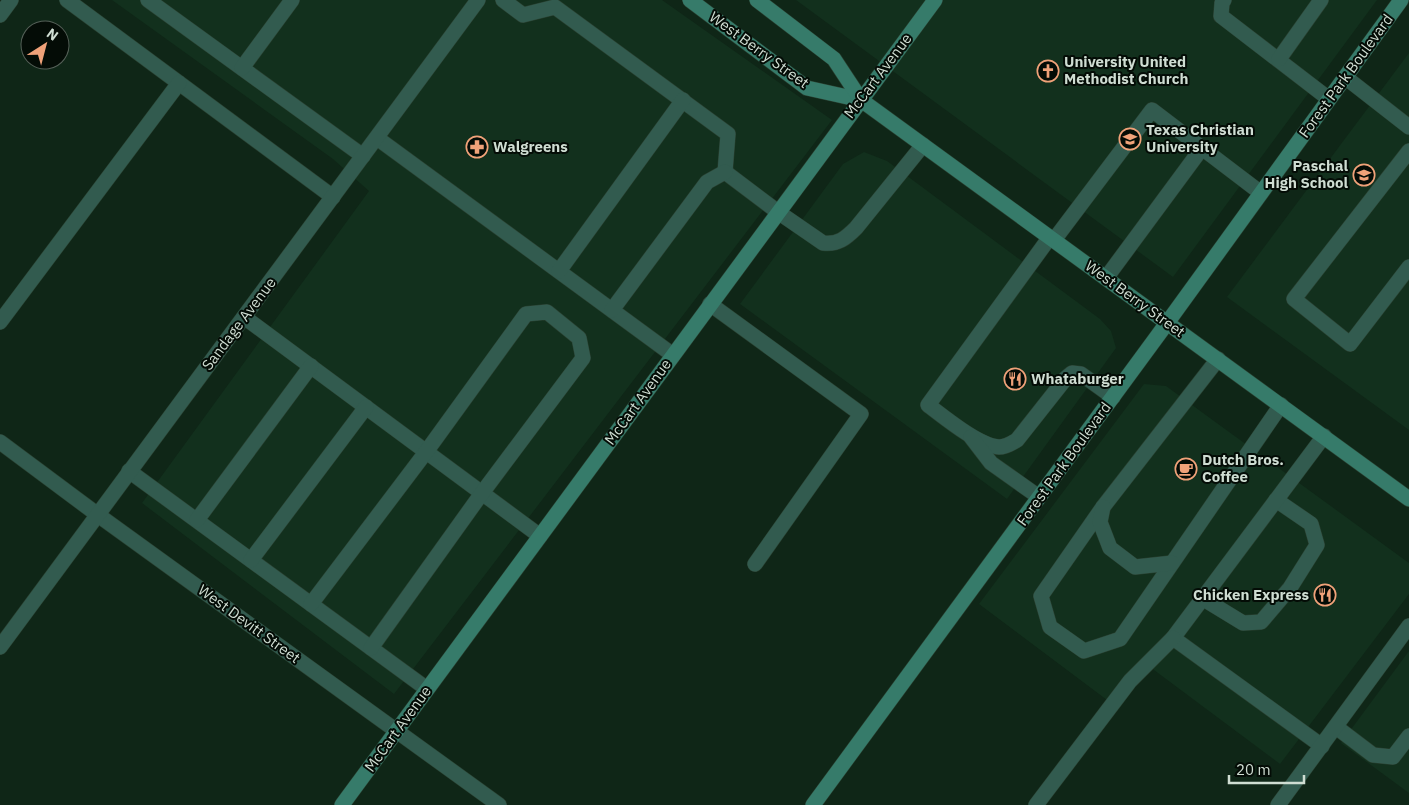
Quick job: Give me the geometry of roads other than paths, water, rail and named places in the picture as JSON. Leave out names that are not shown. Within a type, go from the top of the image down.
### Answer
[{"type":"street","points":[[0,14],[11,0]]},
{"type":"street","points":[[67,0],[333,197]]},
{"type":"street","points":[[148,0],[363,156]]},
{"type":"street","points":[[242,68],[292,0]]},
{"type":"street","name":"Sandage Avenue","points":[[0,647],[478,0]]},
{"type":"street","points":[[503,0],[523,15],[555,7],[728,134],[725,172]]},
{"type":"street","name":"West Berry Street","points":[[690,0],[806,88],[861,100]]},
{"type":"street","name":"West Berry Street","points":[[757,0],[834,59],[861,100],[1409,499]]},
{"type":"street","name":"McCart Avenue","points":[[342,805],[935,0]]},
{"type":"street","points":[[1224,0],[1221,16],[1329,99]]},
{"type":"street","points":[[1279,59],[1321,0]]},
{"type":"street","name":"Forest Park Boulevard","points":[[813,805],[1168,323],[1401,0]]},
{"type":"street","points":[[1345,78],[1409,127]]},
{"type":"street","points":[[0,322],[178,83]]},
{"type":"street","points":[[558,271],[683,100]]},
{"type":"street","points":[[1039,497],[991,463],[970,436],[928,404],[1152,110],[1261,193]]},
{"type":"street","points":[[377,138],[673,355]]},
{"type":"street","points":[[725,172],[823,243],[831,244],[844,240],[856,228],[923,145]]},
{"type":"street","points":[[1106,278],[1202,148]]},
{"type":"street","points":[[1409,151],[1294,299],[1350,344],[1409,267]]},
{"type":"street","points":[[612,310],[707,182],[725,172]]},
{"type":"street","points":[[710,304],[862,414],[755,564]]},
{"type":"street","points":[[311,604],[426,452],[526,314],[547,312],[579,338],[583,358],[482,493],[371,648]]},
{"type":"street","points":[[244,317],[540,536]]},
{"type":"street","points":[[1218,359],[1102,507],[1040,596],[1050,627],[1084,651],[1120,639],[1281,405]]},
{"type":"street","points":[[197,520],[311,366]]},
{"type":"street","points":[[970,436],[998,447],[1009,445],[1018,440],[1066,378],[1072,373],[1080,374],[1113,397]]},
{"type":"street","points":[[251,560],[366,407]]},
{"type":"street","points":[[1036,805],[1130,681],[1172,638],[1324,436]]},
{"type":"street","name":"West Devitt Street","points":[[0,442],[499,805]]},
{"type":"street","points":[[130,471],[427,689]]},
{"type":"street","points":[[1202,598],[1244,623],[1261,622],[1290,588],[1317,544],[1311,524],[1276,500]]},
{"type":"street","points":[[1102,507],[1100,522],[1110,548],[1135,568],[1172,563]]},
{"type":"street","points":[[1278,805],[1409,626]]},
{"type":"street","points":[[1172,638],[1322,746]]},
{"type":"street","points":[[1336,727],[1373,754],[1393,758],[1409,736]]},
{"type":"place","name":"University United Methodist Church","points":[[1048,71]]},
{"type":"place","name":"Texas Christian University","points":[[1130,139]]},
{"type":"place","name":"Walgreens","points":[[477,147]]},
{"type":"place","name":"Paschal High School","points":[[1364,175]]},
{"type":"place","name":"Whataburger","points":[[1015,379]]},
{"type":"place","name":"Dutch Bros. Coffee","points":[[1186,469]]},
{"type":"place","name":"Chicken Express","points":[[1325,595]]}]
